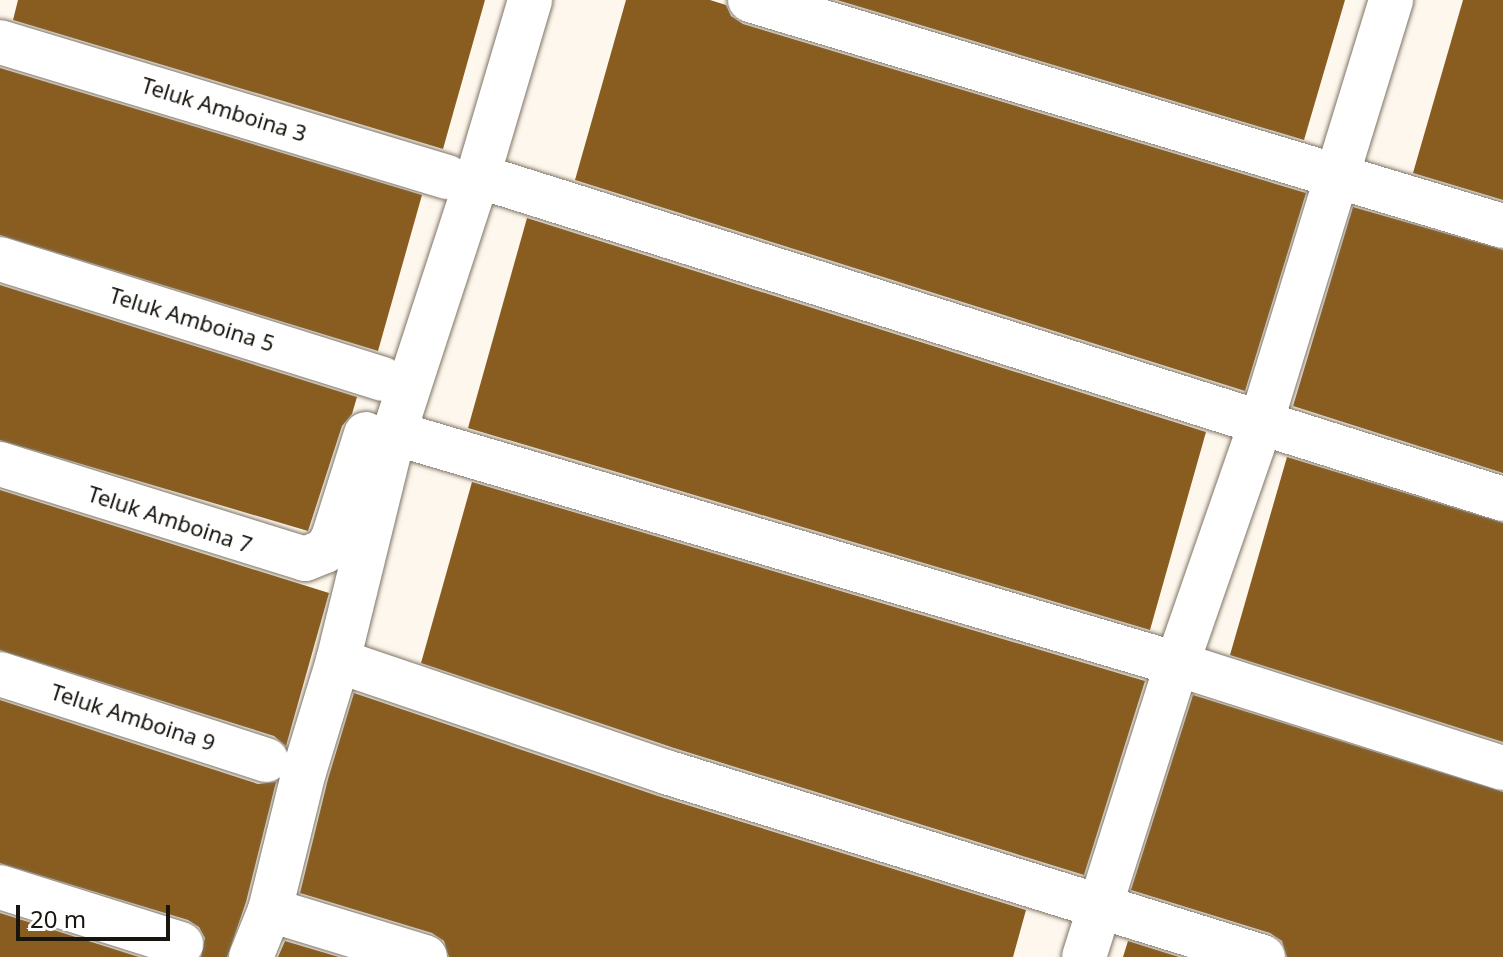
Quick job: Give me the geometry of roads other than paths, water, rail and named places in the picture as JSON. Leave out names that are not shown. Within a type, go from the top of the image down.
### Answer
[{"type":"street","points":[[251,957],[270,910],[304,772],[338,661],[394,433],[463,176],[499,0]]},
{"type":"street","points":[[383,379],[530,0]]},
{"type":"street","points":[[750,0],[1503,226]]},
{"type":"street","points":[[1084,957],[1098,904],[1177,664],[1261,423],[1391,0]]},
{"type":"street","name":"Teluk Amboina 3","points":[[0,42],[463,176],[1503,499]]},
{"type":"street","name":"Teluk Amboina 5","points":[[0,259],[383,379]]},
{"type":"street","name":"Teluk Amboina 7","points":[[0,464],[293,558],[316,556],[325,551],[333,538],[383,379]]},
{"type":"street","points":[[394,433],[1177,664],[1503,768]]},
{"type":"street","points":[[338,661],[666,772],[1263,957]]},
{"type":"street","name":"Teluk Amboina 9","points":[[0,674],[266,760]]},
{"type":"street","points":[[0,887],[181,944]]},
{"type":"street","points":[[270,910],[425,957]]}]
